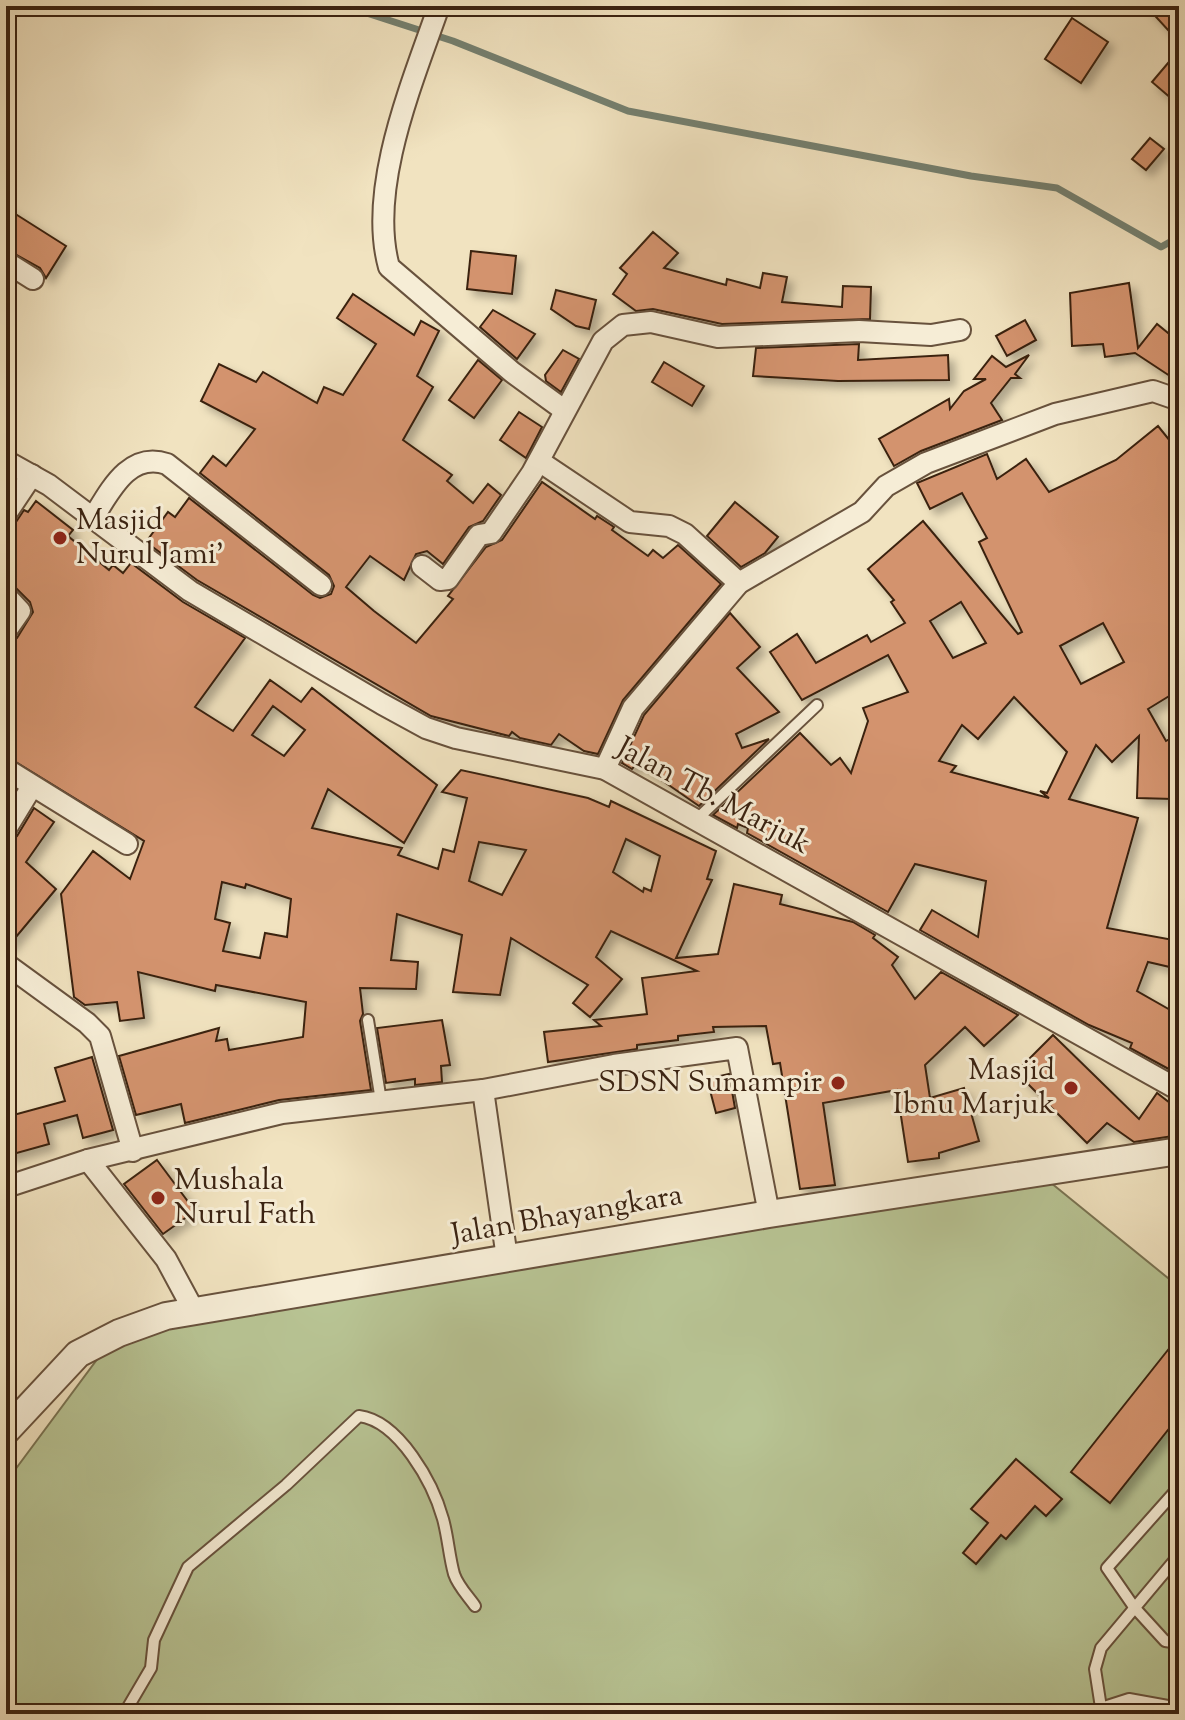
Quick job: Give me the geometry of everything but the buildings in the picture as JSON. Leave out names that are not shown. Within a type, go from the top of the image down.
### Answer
[{"type":"street","points":[[439,6],[393,143],[382,243],[389,267],[501,363],[564,410]]},
{"type":"street","points":[[6,262],[33,279]]},
{"type":"street","points":[[422,566],[440,580],[448,579],[479,535],[491,533],[539,461],[603,341],[623,325],[651,322],[718,337],[859,331],[931,335],[960,330]]},
{"type":"street","points":[[605,769],[633,708],[739,583],[862,512],[886,486],[926,463],[1055,414],[1153,391],[1179,400]]},
{"type":"street","name":"Jalan Tb. Marjuk","points":[[6,461],[32,475],[93,518],[190,591],[426,728],[456,738],[605,769],[1179,1090]]},
{"type":"street","points":[[93,518],[122,475],[140,462],[158,461],[167,464],[321,585]]},
{"type":"street","points":[[539,461],[630,522],[669,526],[685,534],[739,583]]},
{"type":"street","points":[[6,514],[32,475]]},
{"type":"street","points":[[6,596],[20,611],[6,631]]},
{"type":"street","points":[[6,769],[31,788],[127,844]]},
{"type":"street","points":[[6,829],[31,788]]},
{"type":"street","points":[[6,964],[87,1023],[100,1036],[133,1151]]},
{"type":"street","points":[[6,1187],[88,1160],[282,1113],[483,1090],[733,1046],[739,1052],[769,1214]]},
{"type":"street","points":[[483,1090],[507,1258]]},
{"type":"street","name":"Jalan Bhayangkara","points":[[6,1431],[78,1354],[119,1333],[194,1311],[769,1214],[1179,1151]]},
{"type":"street","points":[[88,1160],[166,1259],[194,1311]]},
{"type":"lane","points":[[697,819],[817,705]]},
{"type":"lane","points":[[368,1020],[381,1101]]},
{"type":"lane","points":[[124,1714],[151,1668],[154,1640],[188,1567],[286,1485],[359,1416],[370,1417],[405,1444],[415,1458],[442,1516],[455,1578],[475,1606]]},
{"type":"lane","points":[[1179,1487],[1107,1568],[1134,1607],[1165,1641],[1179,1639]]},
{"type":"lane","points":[[1179,1555],[1101,1648],[1095,1669],[1102,1711],[1129,1699],[1179,1708]]},
{"type":"green space","points":[[1040,1174],[1179,1287],[1179,1714],[6,1714],[6,1482],[113,1338]]},
{"type":"waterway","points":[[345,6],[453,41],[628,111],[971,176],[1057,188],[1161,247],[1179,237]]},
{"type":"place","name":"Masjid Nurul Jami'","points":[[60,538]]},
{"type":"place","name":"SDSN Sumampir","points":[[838,1083]]},
{"type":"place","name":"Masjid Ibnu Marjuk","points":[[1071,1088]]},
{"type":"place","name":"Mushala Nurul Fath","points":[[158,1198]]}]
